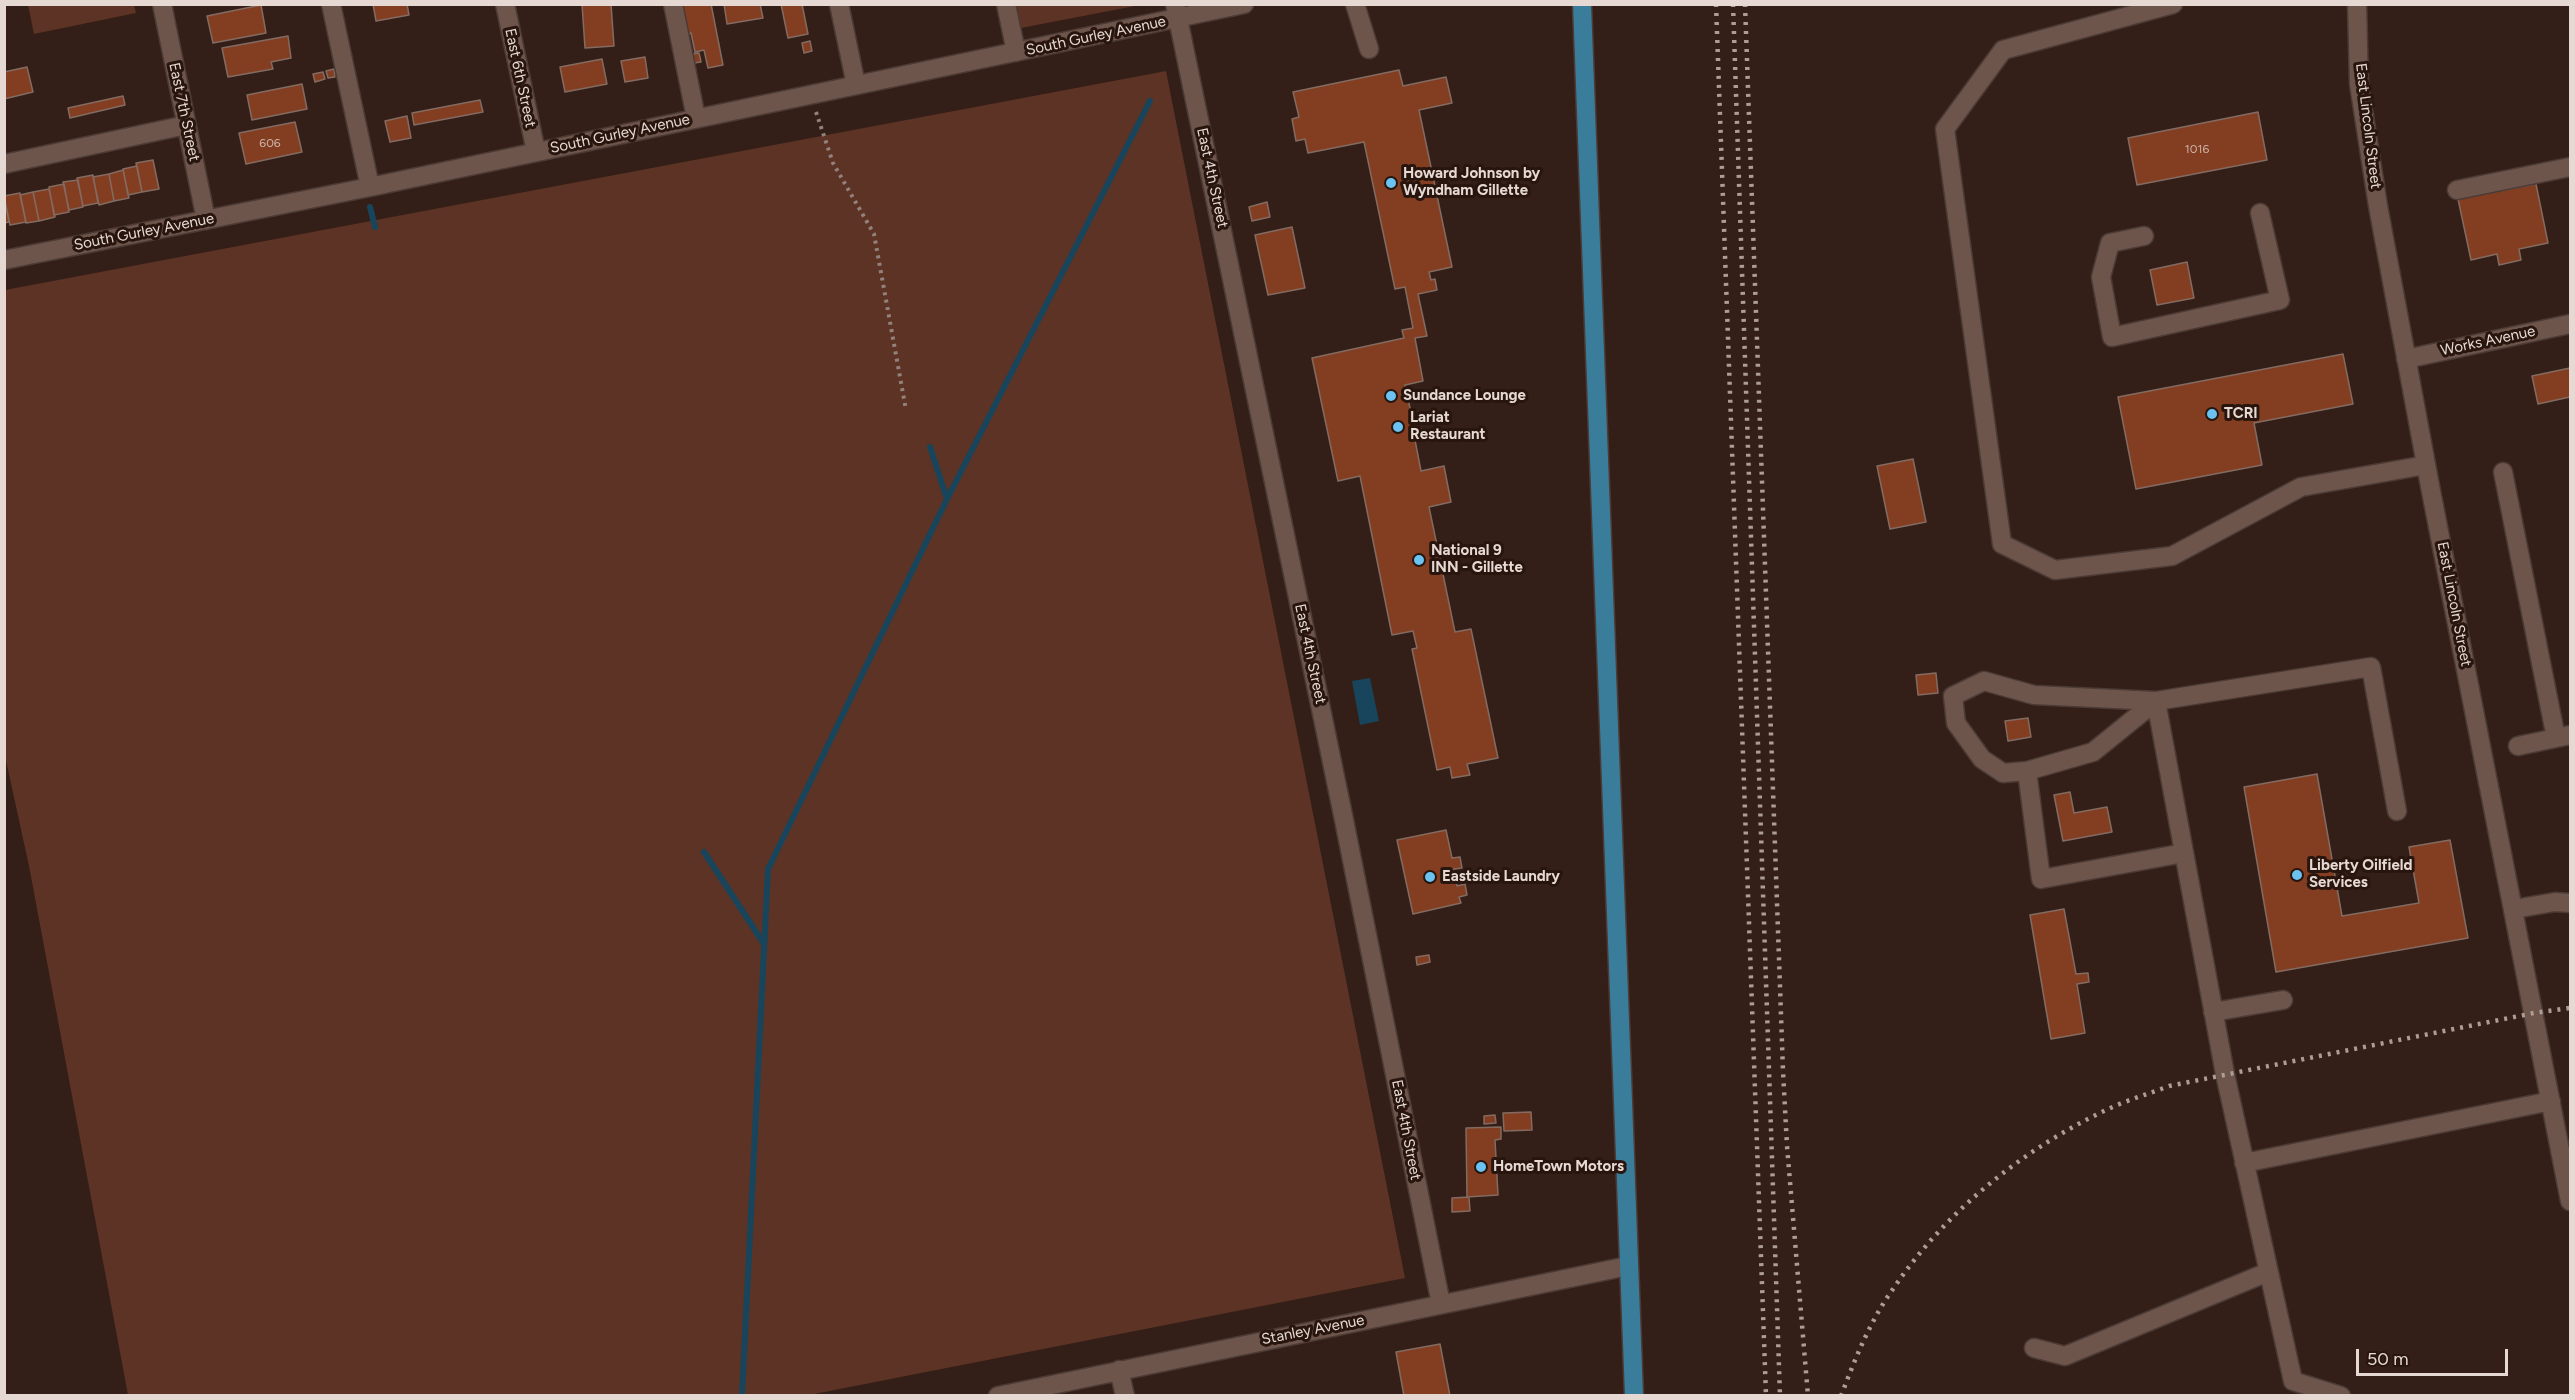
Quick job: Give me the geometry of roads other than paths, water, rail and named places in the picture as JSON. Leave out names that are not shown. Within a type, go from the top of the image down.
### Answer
[{"type":"main road","points":[[1582,4],[1634,1395]]},
{"type":"street","name":"East 7th Street","points":[[162,4],[206,220]]},
{"type":"street","points":[[332,4],[370,187]]},
{"type":"street","name":"East 6th Street","points":[[505,4],[536,152]]},
{"type":"street","points":[[673,4],[696,118]]},
{"type":"street","points":[[839,4],[856,85]]},
{"type":"street","points":[[1006,4],[1016,52]]},
{"type":"street","points":[[1355,4],[1369,49]]},
{"type":"street","points":[[2174,4],[2003,50],[1945,129],[2002,544],[2055,570],[2172,556],[2301,488],[2426,465]]},
{"type":"street","name":"East Lincoln Street","points":[[2357,4],[2359,84],[2406,359],[2571,1202]]},
{"type":"street","name":"South Gurley Avenue","points":[[4,260],[370,187],[1016,52],[1177,12],[1239,6]]},
{"type":"street","name":"East 4th Street","points":[[1177,12],[1344,820],[1441,1304]]},
{"type":"street","points":[[4,164],[186,125]]},
{"type":"street","points":[[2457,190],[2571,167]]},
{"type":"street","points":[[2144,236],[2110,243],[2101,277],[2112,337],[2280,300],[2260,213]]},
{"type":"street","name":"Works Avenue","points":[[2406,359],[2571,324]]},
{"type":"street","points":[[2503,472],[2564,736],[2518,746]]},
{"type":"street","points":[[2156,701],[2093,752],[2027,771],[2003,772],[1982,759],[1956,723],[1953,696],[1984,681],[2034,695],[2156,701],[2371,668],[2397,811]]},
{"type":"street","points":[[2156,701],[2213,1012],[2293,1381],[2341,1395]]},
{"type":"street","points":[[2027,771],[2041,879],[2184,853]]},
{"type":"street","points":[[2514,909],[2571,903]]},
{"type":"street","points":[[2213,1012],[2283,1000]]},
{"type":"street","points":[[2244,1163],[2551,1101]]},
{"type":"street","name":"Stanley Avenue","points":[[998,1395],[1628,1266]]},
{"type":"street","points":[[2034,1348],[2065,1356],[2268,1272]]},
{"type":"street","points":[[1119,1370],[1125,1395]]},
{"type":"water","points":[[1370,678],[1379,721],[1360,725],[1352,681]]},
{"type":"waterway","points":[[742,1396],[768,869],[947,499],[1150,101]]},
{"type":"waterway","points":[[370,207],[375,227]]},
{"type":"waterway","points":[[930,447],[947,499]]},
{"type":"waterway","points":[[704,852],[764,944]]},
{"type":"railway","points":[[1716,4],[1766,1396]]},
{"type":"railway","points":[[1733,4],[1780,1396]]},
{"type":"railway","points":[[1745,4],[1783,1071],[1808,1396]]},
{"type":"railway","points":[[1841,1396],[1877,1314],[1893,1289],[1938,1232],[1964,1206],[2022,1159],[2084,1121],[2117,1105],[2169,1086],[2534,1013],[2570,1008]]},
{"type":"place","name":"Howard Johnson by Wyndham Gillette","points":[[1391,183]]},
{"type":"place","name":"Sundance Lounge","points":[[1391,396]]},
{"type":"place","name":"TCRI","points":[[2212,414]]},
{"type":"place","name":"Lariat Restaurant","points":[[1398,427]]},
{"type":"place","name":"National 9 INN - Gillette","points":[[1419,560]]},
{"type":"place","name":"Liberty Oilfield Services","points":[[2297,875]]},
{"type":"place","name":"Eastside Laundry","points":[[1430,877]]},
{"type":"place","name":"HomeTown Motors","points":[[1481,1167]]}]
